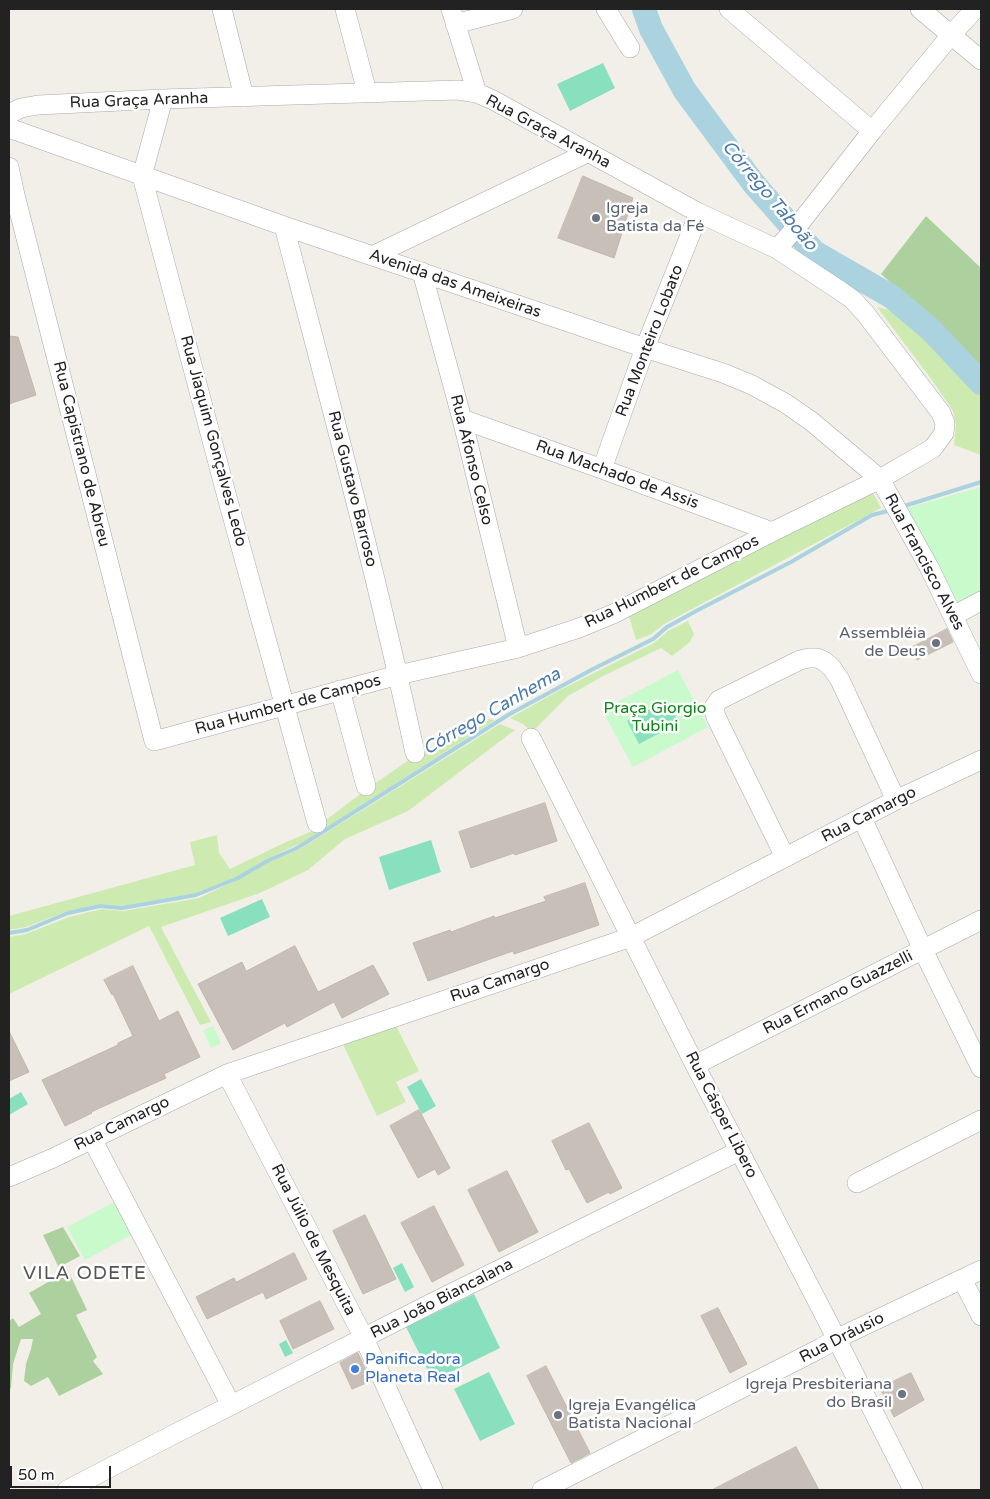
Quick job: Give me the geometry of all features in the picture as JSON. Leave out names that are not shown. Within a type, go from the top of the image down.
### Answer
[{"type":"street","points":[[222,9],[244,97]]},
{"type":"street","points":[[345,9],[367,92]]},
{"type":"street","points":[[477,93],[453,16],[513,9]]},
{"type":"street","points":[[606,9],[630,48]]},
{"type":"street","points":[[729,9],[872,131]]},
{"type":"street","points":[[920,9],[981,60]]},
{"type":"street","points":[[779,248],[872,131],[951,35],[975,9]]},
{"type":"street","name":"Rua Graça Aranha","points":[[9,114],[20,108],[38,105],[163,99],[458,90],[477,93],[699,213],[779,248],[852,299],[865,313],[941,413]]},
{"type":"street","points":[[142,176],[163,99]]},
{"type":"street","name":"Avenida das Ameixeiras","points":[[9,128],[284,226],[723,373],[752,385],[785,403],[811,421],[884,486]]},
{"type":"street","points":[[372,256],[587,153]]},
{"type":"street","name":"Rua Capistrano de Abreu","points":[[9,167],[154,741]]},
{"type":"street","name":"Rua Jiaquim Gonçalves Ledo","points":[[142,176],[317,823]]},
{"type":"street","name":"Rua Monteiro Lobato","points":[[602,469],[645,348],[699,213]]},
{"type":"street","name":"Rua Gustavo Barroso","points":[[284,226],[347,465],[415,753]]},
{"type":"street","name":"Rua Afonso Celso","points":[[422,272],[462,419],[518,648]]},
{"type":"street","name":"Rua Humbert de Campos","points":[[154,741],[340,690],[518,648],[579,628],[613,614],[772,532],[884,486],[933,448],[944,433],[946,423],[941,413]]},
{"type":"street","name":"Rua Machado de Assis","points":[[462,419],[772,532]]},
{"type":"street","name":"Rua Francisco Alves","points":[[884,486],[929,567],[981,674]]},
{"type":"street","points":[[953,616],[981,601]]},
{"type":"street","points":[[785,857],[716,717],[714,707],[720,700],[800,660],[817,658],[824,660],[840,680],[896,800]]},
{"type":"street","points":[[340,690],[366,786]]},
{"type":"street","name":"Rua Cásper Libero","points":[[531,738],[694,1065],[827,1320],[912,1490]]},
{"type":"street","name":"Rua Camargo","points":[[9,1177],[227,1074],[630,937],[896,800],[981,760]]},
{"type":"street","points":[[862,818],[923,950],[981,1068]]},
{"type":"street","name":"Rua Ermano Guazzelli","points":[[694,1065],[981,920]]},
{"type":"street","name":"Rua Júlio de Mesquita","points":[[227,1074],[364,1338],[433,1490]]},
{"type":"street","points":[[857,1183],[981,1120]]},
{"type":"street","points":[[92,1139],[231,1405]]},
{"type":"street","name":"Rua João Biancalana","points":[[67,1490],[532,1253],[740,1151]]},
{"type":"street","name":"Rua Dráusio","points":[[542,1490],[836,1340],[981,1270]]},
{"type":"street","points":[[962,1279],[981,1316]]},
{"type":"green space","points":[[603,63],[615,88],[570,111],[557,84]]},
{"type":"green space","points":[[926,216],[981,268],[981,372],[926,314],[881,274]]},
{"type":"green space","points":[[877,307],[890,310],[932,343],[960,371],[981,396],[981,455],[954,445],[956,425],[953,411]]},
{"type":"green space","points":[[981,487],[981,594],[952,609],[904,509]]},
{"type":"green space","points":[[873,493],[881,508],[664,624],[650,635],[636,640],[628,613]]},
{"type":"green space","points":[[688,621],[694,634],[690,642],[672,656],[661,648],[603,676],[568,696],[532,732],[523,724],[510,718],[560,690],[654,643],[668,631]]},
{"type":"green space","name":"Praça Giorgio Tubini","points":[[678,670],[708,727],[633,767],[602,710]]},
{"type":"green space","points":[[667,700],[679,723],[639,744],[627,721]]},
{"type":"green space","points":[[469,718],[495,720],[309,839],[267,859],[237,877],[196,893],[122,906],[100,904],[68,911],[26,927],[9,930],[9,916],[195,865],[190,842],[217,835],[219,853],[230,869],[310,832],[416,755],[441,743],[454,729]]},
{"type":"green space","points":[[500,724],[515,730],[408,811],[345,839],[308,870],[260,893],[161,927],[211,1022],[200,1025],[149,926],[9,994],[9,937],[26,934],[69,917],[102,909],[124,911],[199,898],[239,879],[270,861],[296,851]]},
{"type":"green space","points":[[431,840],[441,872],[389,890],[379,857]]},
{"type":"green space","points":[[262,899],[270,917],[228,936],[220,918]]},
{"type":"green space","points":[[395,1024],[419,1071],[396,1082],[406,1102],[377,1116],[341,1040]]},
{"type":"green space","points":[[213,1026],[221,1043],[211,1048],[203,1030]]},
{"type":"green space","points":[[421,1079],[436,1106],[422,1114],[407,1087]]},
{"type":"green space","points":[[21,1092],[28,1104],[9,1115],[9,1099]]},
{"type":"green space","points":[[120,1199],[137,1232],[85,1260],[67,1227]]},
{"type":"green space","points":[[63,1227],[80,1256],[65,1264],[87,1310],[76,1315],[97,1357],[93,1361],[103,1374],[59,1396],[48,1377],[31,1386],[24,1381],[26,1364],[33,1339],[21,1339],[13,1364],[11,1388],[9,1389],[9,1321],[13,1318],[19,1327],[41,1314],[29,1293],[62,1274],[43,1235]]},
{"type":"green space","points":[[402,1263],[414,1287],[405,1292],[393,1268]]},
{"type":"green space","points":[[474,1294],[500,1348],[433,1381],[406,1327]]},
{"type":"green space","points":[[286,1340],[293,1353],[285,1357],[279,1344]]},
{"type":"green space","points":[[489,1372],[515,1424],[480,1441],[454,1389]]},
{"type":"building","name":"Igreja Batista da Fé","points":[[583,176],[633,198],[614,258],[558,238]]},
{"type":"building","points":[[9,336],[18,337],[36,395],[9,404]]},
{"type":"building","name":"Assembléia de Deus","points":[[947,629],[953,642],[917,660],[911,648]]},
{"type":"building","points":[[545,803],[557,841],[471,868],[459,832]]},
{"type":"building","points":[[585,883],[599,925],[514,954],[513,951],[428,981],[413,943],[546,901],[544,897]]},
{"type":"building","points":[[295,946],[318,992],[373,965],[389,994],[342,1018],[334,1002],[287,1027],[285,1023],[233,1050],[198,984],[242,962],[246,971]]},
{"type":"building","points":[[133,966],[159,1021],[178,1011],[200,1057],[164,1074],[166,1078],[65,1126],[42,1080],[118,1045],[118,1043],[133,1036],[113,994],[104,980]]},
{"type":"building","points":[[9,1031],[29,1072],[9,1081]]},
{"type":"building","points":[[419,1110],[450,1168],[438,1175],[435,1169],[418,1178],[390,1126]]},
{"type":"building","points":[[589,1123],[622,1188],[587,1203],[569,1169],[566,1170],[552,1141]]},
{"type":"building","points":[[507,1171],[538,1232],[499,1252],[468,1190]]},
{"type":"building","points":[[434,1206],[464,1265],[432,1282],[401,1223]]},
{"type":"building","points":[[365,1215],[396,1279],[363,1294],[333,1231]]},
{"type":"building","points":[[294,1253],[307,1279],[266,1299],[263,1292],[207,1319],[196,1297],[234,1278],[236,1282]]},
{"type":"building","points":[[320,1301],[334,1329],[293,1349],[280,1321]]},
{"type":"building","points":[[718,1308],[747,1364],[730,1373],[701,1316]]},
{"type":"building","name":"Panificadora Planeta Real","points":[[358,1353],[371,1381],[352,1389],[340,1363]]},
{"type":"building","name":"Igreja Evangélica Batista Nacional","points":[[546,1366],[590,1453],[571,1463],[527,1376]]},
{"type":"building","name":"Igreja Presbiteriana do Brasil","points":[[911,1373],[924,1400],[894,1417],[880,1388]]},
{"type":"building","points":[[796,1447],[819,1490],[712,1490]]},
{"type":"waterway","name":"Córrego Taboão","points":[[644,9],[651,29],[685,91],[754,184],[814,252],[892,297],[930,329],[981,383]]},
{"type":"waterway","name":"Córrego Canhema","points":[[901,507],[981,482]]},
{"type":"waterway","name":"Córrego Canhema","points":[[9,933],[27,930],[68,913],[100,906],[122,908],[196,895],[238,878],[310,840],[508,715],[653,639],[667,627],[791,562],[872,515],[892,510]]},
{"type":"place","name":"Igreja Batista da Fé","points":[[596,218]]},
{"type":"place","name":"Assembléia de Deus","points":[[936,643]]},
{"type":"place","name":"Panificadora Planeta Real","points":[[355,1369]]},
{"type":"place","name":"Igreja Presbiteriana do Brasil","points":[[902,1394]]},
{"type":"place","name":"Igreja Evangélica Batista Nacional","points":[[558,1415]]},
{"type":"district","name":"VILA ODETE","points":[[85,1274]]}]
